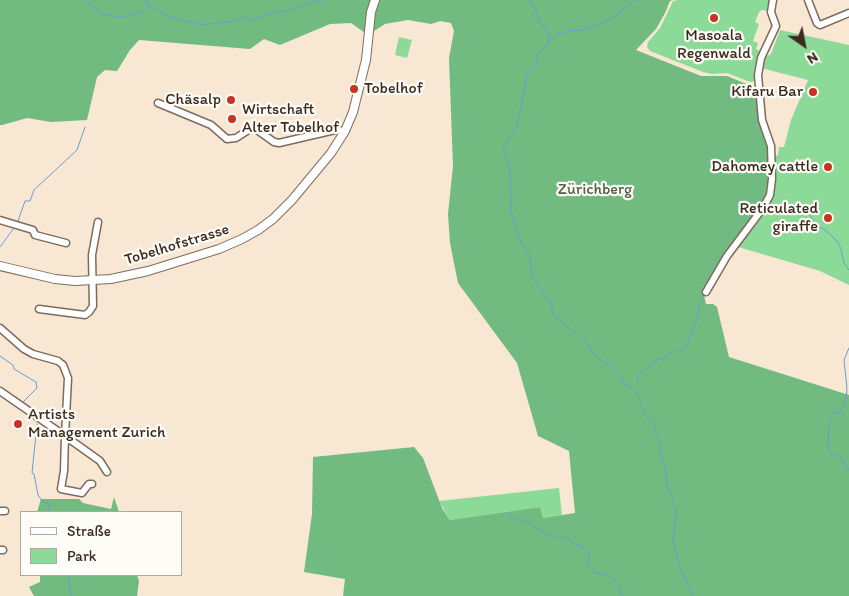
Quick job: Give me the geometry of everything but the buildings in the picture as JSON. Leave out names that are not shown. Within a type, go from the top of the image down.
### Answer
[{"type":"main road","name":"Tobelhofstrasse","points":[[0,266],[55,279],[92,281],[112,279],[148,271],[219,249],[252,234],[273,219],[292,200],[331,153],[345,131],[353,112],[366,60],[375,0]]},
{"type":"street","points":[[706,292],[727,256],[763,208],[770,195],[772,152],[762,120],[758,75],[761,58],[776,26],[771,12],[772,0]]},
{"type":"street","points":[[808,0],[817,23],[820,25],[849,13]]},
{"type":"street","points":[[158,103],[212,125],[227,139],[236,138],[253,127],[274,142],[279,143],[335,130],[345,131]]},
{"type":"street","points":[[0,220],[33,230],[35,235],[66,243]]},
{"type":"street","points":[[39,309],[85,315],[89,312],[93,306],[92,255],[98,222]]},
{"type":"street","points":[[0,328],[24,349],[33,354],[58,361],[64,368],[68,378],[64,471],[61,489],[82,494],[89,484],[92,484]]},
{"type":"street","points":[[0,390],[100,461],[107,472]]},
{"type":"green space","name":"Zürichberg","points":[[0,0],[673,0],[670,1],[656,29],[636,50],[701,76],[727,76],[756,88],[759,120],[769,146],[770,184],[765,202],[706,288],[704,296],[706,304],[713,304],[717,307],[729,357],[849,395],[849,596],[343,596],[345,579],[304,572],[312,514],[313,457],[414,447],[423,458],[442,508],[450,520],[540,507],[543,518],[575,513],[569,451],[538,436],[517,363],[458,283],[450,243],[448,214],[453,166],[449,58],[454,31],[451,23],[440,21],[431,24],[408,20],[385,24],[368,35],[351,23],[330,24],[280,45],[264,39],[250,49],[139,40],[130,50],[117,71],[105,70],[97,77],[87,120],[51,122],[27,118],[0,125]]},
{"type":"green space","points":[[771,0],[769,11],[762,10],[759,12],[755,22],[759,24],[753,41],[758,43],[756,49],[762,52],[763,58],[771,54],[780,30],[849,45],[849,285],[820,271],[738,247],[769,204],[775,186],[774,157],[778,155],[779,147],[784,147],[791,120],[808,80],[761,68],[755,81],[750,82],[727,73],[712,74],[703,72],[650,51],[647,47],[648,42],[660,28],[673,1]]},
{"type":"green space","points":[[399,37],[412,40],[407,58],[395,55]]},
{"type":"green space","points":[[559,488],[562,515],[543,518],[540,507],[450,520],[439,501]]},
{"type":"green space","points":[[114,497],[119,511],[37,511],[41,499],[79,499],[83,503],[111,509]]},
{"type":"green space","points":[[40,576],[137,576],[139,581],[137,596],[34,596],[29,587],[40,582]]},
{"type":"waterway","points":[[84,0],[103,14],[121,17],[135,14],[151,6]]},
{"type":"waterway","points":[[146,0],[147,3],[167,16],[201,25],[235,21],[245,17],[250,21],[267,14],[291,10],[323,0]]},
{"type":"waterway","points":[[529,0],[536,11],[539,21],[550,36],[546,47],[537,54],[537,66],[527,75],[517,126],[503,148],[510,171],[511,211],[519,238],[529,254],[533,278],[550,301],[555,317],[585,340],[593,354],[620,374],[623,383],[636,391],[644,413],[655,425],[654,430],[661,445],[660,453],[665,466],[667,485],[677,512],[673,540],[678,561],[692,596]]},
{"type":"waterway","points":[[549,41],[556,35],[567,31],[584,30],[606,21],[619,14],[620,11],[636,0]]},
{"type":"waterway","points":[[18,221],[25,201],[30,201],[34,190],[77,150],[85,127]]},
{"type":"waterway","points":[[817,206],[811,214],[811,219],[815,225],[824,229],[837,241],[844,263],[849,270]]},
{"type":"waterway","points":[[0,247],[14,228]]},
{"type":"waterway","points":[[637,381],[638,375],[656,362],[656,360],[686,347],[704,297]]},
{"type":"waterway","points":[[830,421],[831,414],[840,412],[846,399],[847,389],[844,360],[849,348]]},
{"type":"waterway","points":[[0,356],[13,365],[14,369],[36,382],[37,388],[23,403]]},
{"type":"waterway","points":[[37,424],[32,473],[34,474],[38,495],[43,502],[49,504],[48,511]]},
{"type":"waterway","points":[[829,426],[828,449],[833,455],[840,457],[849,470]]},
{"type":"waterway","points":[[508,513],[521,522],[526,521],[546,534],[569,539],[574,544],[580,545],[590,555],[587,563],[595,572],[609,576],[616,581],[623,596]]},
{"type":"waterway","points":[[68,576],[71,596]]},
{"type":"place","name":"Masoala Regenwald","points":[[714,18]]},
{"type":"place","name":"Tobelhof","points":[[354,89]]},
{"type":"place","name":"Kifaru Bar","points":[[813,92]]},
{"type":"place","name":"Chäsalp","points":[[231,100]]},
{"type":"place","name":"Wirtschaft Alter Tobelhof","points":[[232,119]]},
{"type":"place","name":"Dahomey cattle","points":[[828,167]]},
{"type":"place","name":"Reticulated giraffe","points":[[828,218]]},
{"type":"place","name":"Artists Management Zurich","points":[[18,424]]}]
